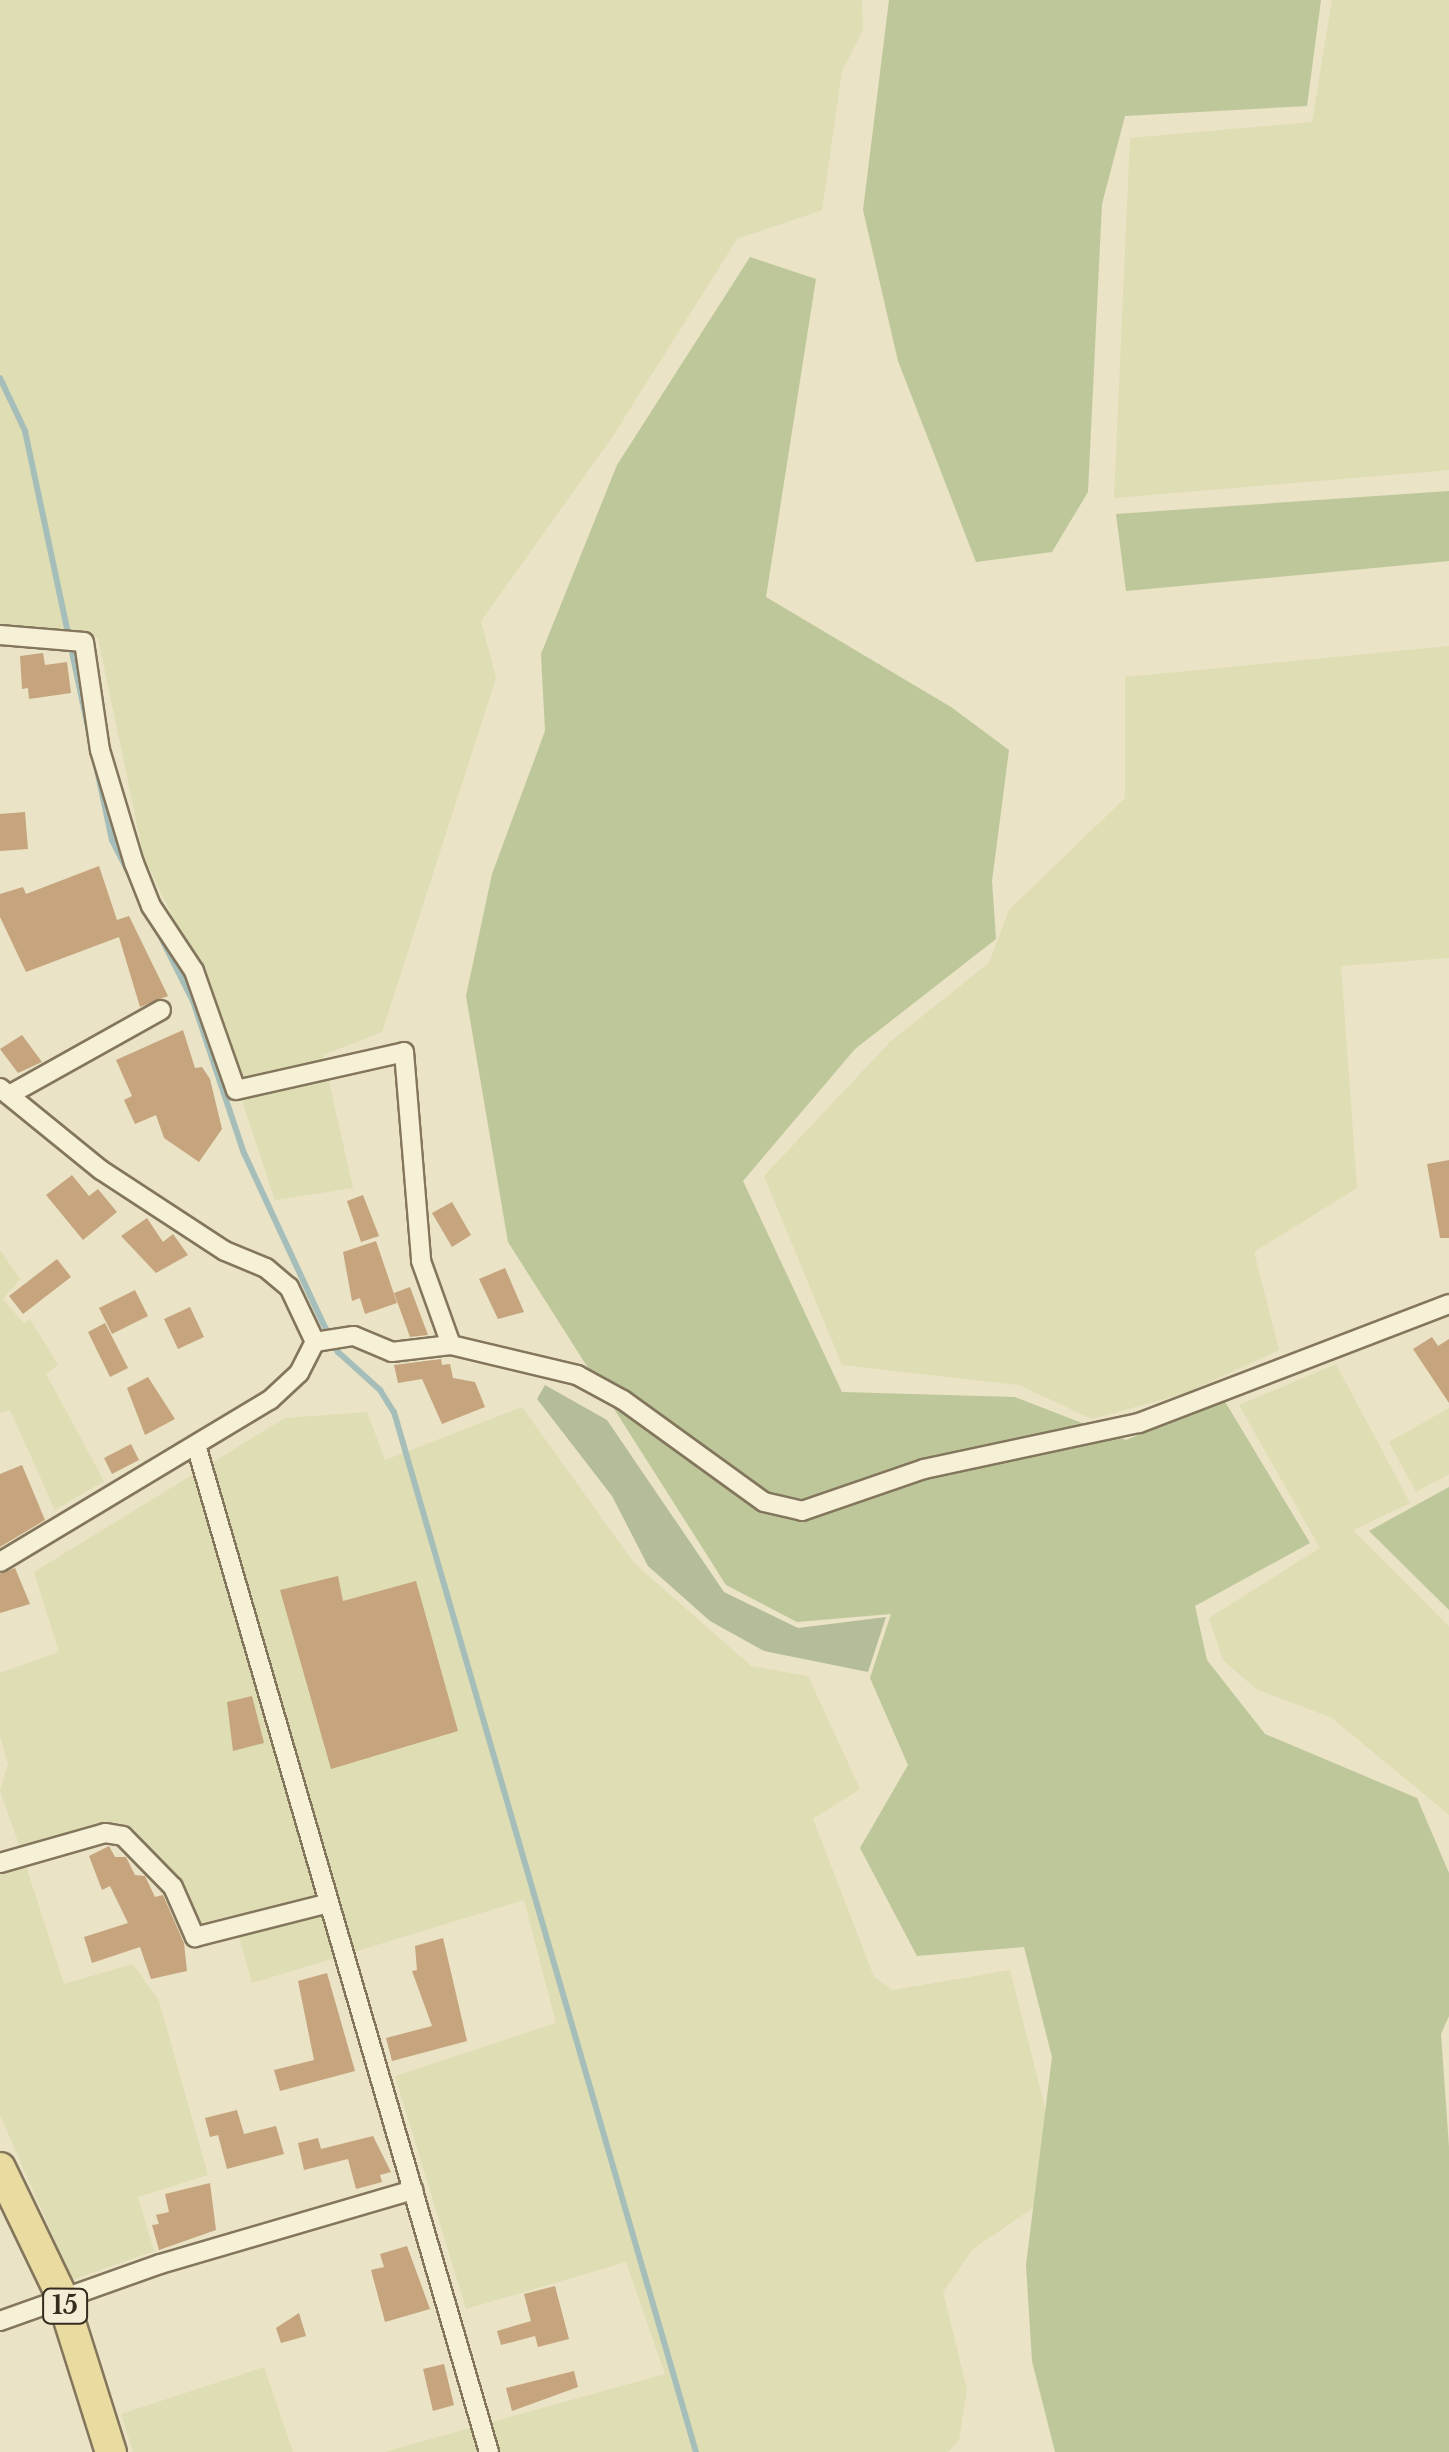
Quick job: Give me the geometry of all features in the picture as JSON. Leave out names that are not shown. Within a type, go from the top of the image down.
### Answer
[{"type":"main road","name":"15","points":[[0,2168],[62,2298],[111,2452]]},
{"type":"street","points":[[0,635],[84,642],[100,750],[129,848],[152,906],[194,971],[236,1090],[404,1052],[421,1261],[451,1345]]},
{"type":"street","points":[[161,1010],[4,1092],[101,1170],[225,1252],[278,1277],[289,1287],[315,1342]]},
{"type":"street","points":[[315,1342],[354,1336],[392,1352],[451,1345],[576,1375],[623,1400],[764,1502],[802,1510],[924,1469],[1139,1423],[1449,1304]]},
{"type":"street","points":[[0,1562],[270,1400],[299,1373],[315,1342]]},
{"type":"street","points":[[196,1445],[489,2452]]},
{"type":"street","points":[[0,1863],[104,1833],[123,1836],[173,1887],[195,1936],[329,1903]]},
{"type":"street","points":[[0,2321],[62,2298],[412,2190]]},
{"type":"shaded area","points":[[0,0],[862,0],[863,30],[842,71],[822,210],[737,239],[613,436],[481,621],[496,678],[382,1032],[323,1055],[353,1188],[275,1200],[198,968],[144,858],[98,638],[0,624]]},
{"type":"shaded area","points":[[1332,0],[1449,0],[1449,470],[1114,498],[1130,138],[1312,122]]},
{"type":"shaded area","points":[[1449,646],[1449,958],[1341,966],[1357,1188],[1254,1252],[1279,1350],[1186,1393],[1092,1419],[1019,1385],[842,1365],[764,1176],[890,1042],[989,963],[1009,910],[1125,798],[1125,677]]},
{"type":"shaded area","points":[[0,1250],[20,1279],[3,1299],[24,1324],[30,1319],[58,1365],[46,1374],[104,1481],[55,1510],[10,1410],[0,1413]]},
{"type":"shaded area","points":[[1336,1364],[1410,1503],[1353,1530],[1449,1627],[1449,1815],[1332,1718],[1256,1689],[1223,1660],[1209,1618],[1320,1548],[1239,1405]]},
{"type":"shaded area","points":[[522,1407],[634,1563],[751,1666],[808,1676],[860,1789],[813,1819],[874,1977],[893,1990],[1010,1970],[1065,2186],[973,2249],[943,2292],[967,2389],[959,2440],[948,2452],[384,2452],[665,2374],[626,2262],[466,2309],[395,2076],[556,2023],[524,1900],[252,1983],[233,1915],[201,1923],[183,1883],[132,1827],[116,1822],[21,1850],[0,1791],[8,1764],[0,1736],[0,1673],[59,1652],[34,1572],[285,1418],[367,1412],[385,1460]]},
{"type":"shaded area","points":[[1449,1408],[1449,1474],[1416,1492],[1389,1442]]},
{"type":"shaded area","points":[[26,1866],[64,1984],[133,1964],[159,2001],[208,2175],[138,2197],[154,2251],[72,2280],[0,2115],[0,1874]]},
{"type":"shaded area","points":[[264,2367],[293,2452],[133,2452],[121,2414]]},
{"type":"green space","points":[[889,0],[1321,0],[1307,106],[1125,116],[1102,204],[1088,492],[1052,552],[976,562],[898,361],[863,210]]},
{"type":"green space","points":[[750,257],[816,279],[766,597],[951,707],[1009,750],[992,881],[996,939],[855,1049],[743,1181],[842,1392],[1015,1397],[1126,1440],[1224,1400],[1310,1543],[1195,1606],[1207,1660],[1265,1734],[1417,1798],[1449,1873],[1449,2016],[1441,2034],[1449,2147],[1449,2452],[1055,2452],[1032,2361],[1026,2265],[1052,2057],[1024,1947],[917,1956],[860,1848],[908,1765],[870,1678],[891,1614],[797,1622],[726,1585],[508,1242],[466,996],[492,874],[545,731],[541,654],[617,465]]},
{"type":"green space","points":[[1449,491],[1449,561],[1126,591],[1116,514]]},
{"type":"green space","points":[[545,1385],[607,1420],[724,1592],[798,1628],[886,1617],[868,1672],[764,1651],[710,1621],[648,1566],[612,1496],[537,1399]]},
{"type":"green space","points":[[1449,1487],[1449,1610],[1369,1531]]},
{"type":"building","points":[[43,653],[45,665],[67,662],[71,693],[29,699],[28,688],[22,689],[20,656]]},
{"type":"building","points":[[25,812],[28,849],[0,851],[0,814]]},
{"type":"building","points":[[99,866],[117,920],[129,916],[168,996],[140,1007],[119,937],[26,972],[0,917],[0,894],[23,887],[26,894]]},
{"type":"building","points":[[183,1030],[195,1068],[202,1067],[210,1079],[222,1129],[199,1162],[164,1138],[156,1115],[135,1124],[124,1100],[132,1096],[116,1060]]},
{"type":"building","points":[[22,1035],[42,1062],[18,1073],[0,1049]]},
{"type":"building","points":[[1449,1160],[1449,1238],[1440,1238],[1427,1164]]},
{"type":"building","points":[[72,1175],[89,1196],[98,1189],[117,1212],[83,1240],[46,1195]]},
{"type":"building","points":[[363,1195],[379,1236],[361,1242],[347,1201]]},
{"type":"building","points":[[452,1202],[471,1235],[452,1247],[432,1213]]},
{"type":"building","points":[[147,1218],[163,1242],[173,1234],[188,1255],[156,1273],[121,1236]]},
{"type":"building","points":[[376,1241],[397,1303],[365,1314],[360,1298],[352,1301],[343,1252]]},
{"type":"building","points":[[57,1259],[71,1277],[23,1314],[9,1296]]},
{"type":"building","points":[[505,1268],[524,1312],[498,1319],[479,1279]]},
{"type":"building","points":[[410,1287],[428,1335],[410,1337],[394,1293]]},
{"type":"building","points":[[135,1290],[148,1316],[112,1334],[99,1308]]},
{"type":"building","points":[[190,1307],[204,1337],[178,1349],[164,1319]]},
{"type":"building","points":[[105,1323],[128,1368],[110,1377],[88,1332]]},
{"type":"building","points":[[1432,1337],[1438,1346],[1449,1339],[1449,1403],[1413,1349]]},
{"type":"building","points":[[441,1359],[442,1365],[450,1364],[453,1378],[475,1382],[485,1407],[442,1424],[422,1379],[398,1383],[394,1365]]},
{"type":"building","points":[[148,1377],[175,1419],[145,1435],[127,1388]]},
{"type":"building","points":[[131,1444],[139,1460],[112,1474],[104,1458]]},
{"type":"building","points":[[22,1465],[45,1520],[0,1547],[0,1474]]},
{"type":"building","points":[[15,1568],[30,1604],[0,1613],[0,1574]]},
{"type":"building","points":[[338,1576],[343,1601],[416,1581],[458,1731],[331,1769],[280,1590]]},
{"type":"building","points":[[252,1696],[264,1743],[233,1751],[227,1702]]},
{"type":"building","points":[[109,1846],[115,1857],[126,1857],[135,1875],[145,1876],[155,1897],[163,1895],[184,1943],[187,1971],[151,1979],[140,1947],[92,1963],[84,1937],[128,1923],[110,1886],[102,1890],[89,1856]]},
{"type":"building","points":[[443,1938],[467,2041],[392,2061],[386,2038],[432,2026],[412,1971],[417,1970],[415,1946]]},
{"type":"building","points":[[327,1973],[355,2071],[280,2091],[274,2070],[314,2060],[298,1981]]},
{"type":"building","points":[[237,2110],[244,2134],[276,2126],[284,2154],[227,2169],[218,2135],[210,2137],[205,2118]]},
{"type":"building","points":[[373,2136],[391,2172],[380,2175],[382,2182],[356,2189],[348,2159],[304,2170],[298,2143],[318,2138],[321,2149]]},
{"type":"building","points":[[210,2183],[216,2230],[159,2250],[152,2225],[159,2224],[156,2215],[169,2212],[165,2194]]},
{"type":"building","points":[[407,2246],[430,2309],[385,2322],[371,2270],[384,2267],[380,2254]]},
{"type":"building","points":[[555,2286],[569,2339],[538,2347],[535,2336],[501,2345],[497,2331],[531,2321],[524,2294]]},
{"type":"building","points":[[299,2313],[306,2336],[281,2343],[276,2328]]},
{"type":"building","points":[[444,2364],[454,2405],[433,2411],[423,2369]]},
{"type":"building","points":[[574,2371],[578,2387],[512,2411],[506,2388]]},
{"type":"waterway","points":[[0,378],[25,431],[112,840],[193,1001],[244,1153],[323,1323],[338,1352],[380,1390],[394,1412],[696,2452]]}]
